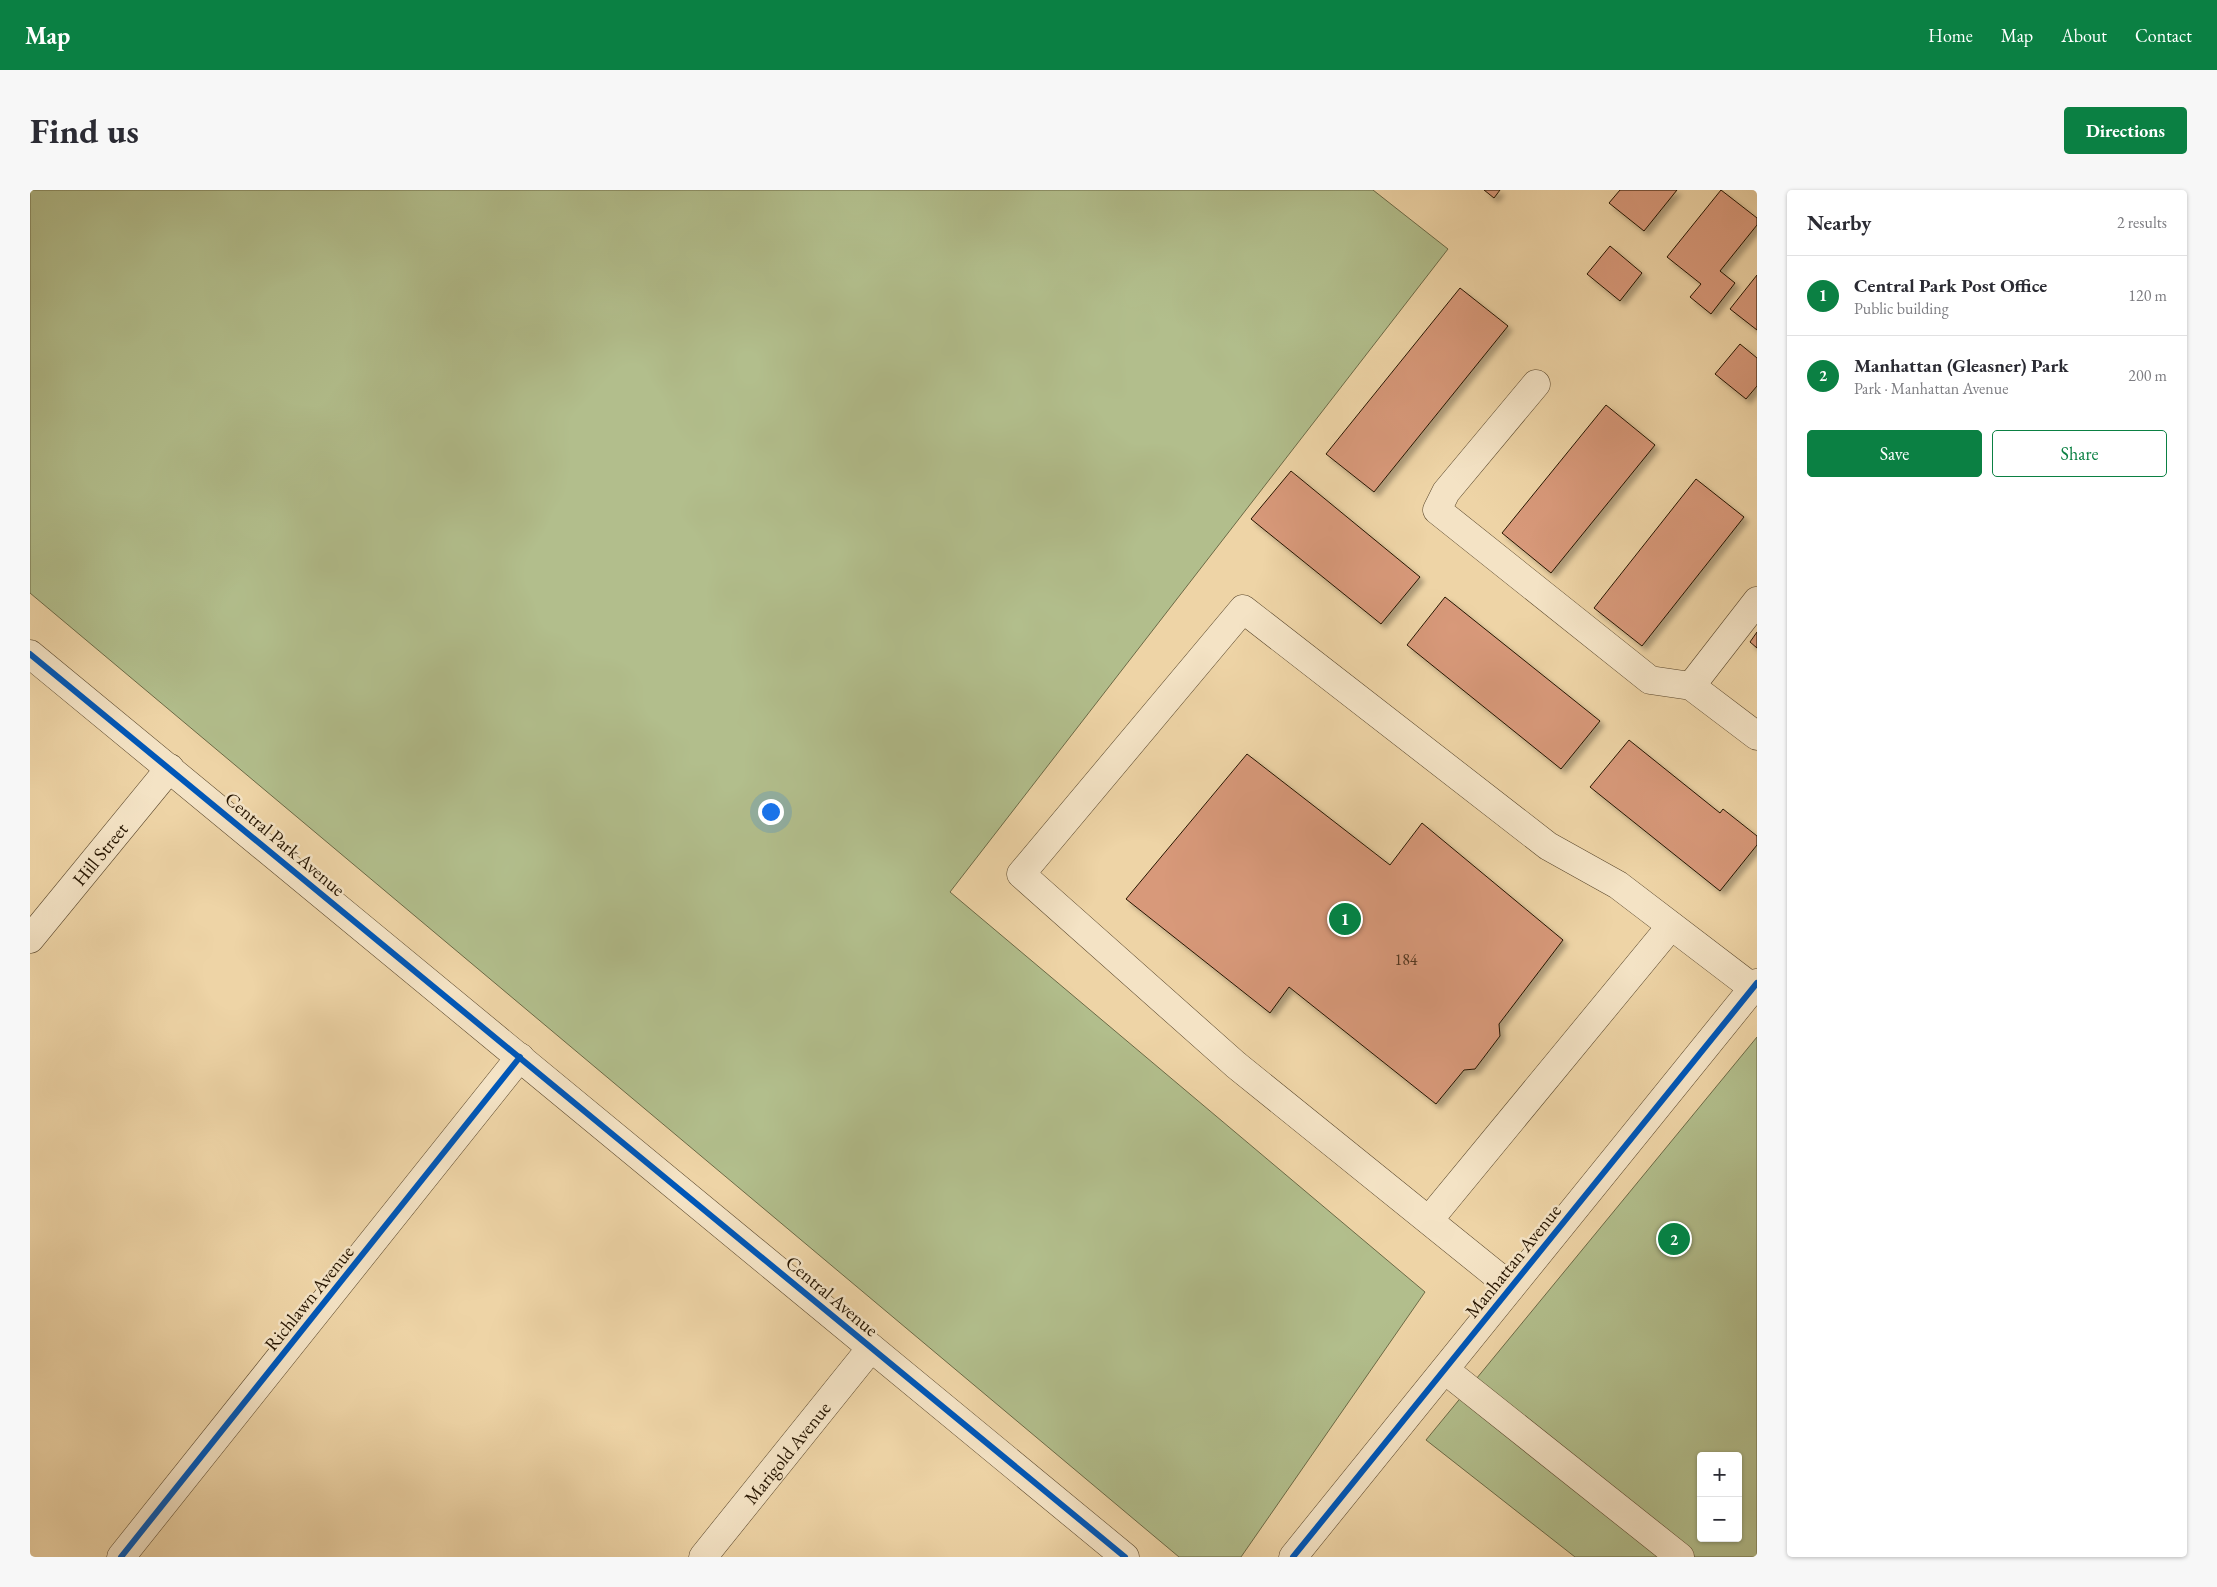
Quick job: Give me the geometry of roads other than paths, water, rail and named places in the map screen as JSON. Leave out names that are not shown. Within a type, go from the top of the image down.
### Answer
[{"type":"street","points":[[1536,384],[1446,492],[1436,510],[1650,680],[1690,686],[1757,736]]},
{"type":"street","points":[[1690,686],[1757,601]]},
{"type":"street","points":[[1511,1287],[1236,1065],[1021,874],[1027,866],[1242,609],[1548,846],[1618,885],[1671,926],[1755,985]]},
{"type":"street","name":"Central Park Avenue","points":[[30,654],[520,1057]]},
{"type":"street","name":"Hill Street","points":[[30,939],[170,768]]},
{"type":"street","points":[[1429,1220],[1671,926]]},
{"type":"street","name":"Manhattan Avenue","points":[[1293,1557],[1755,985]]},
{"type":"street","name":"Central Avenue","points":[[520,1057],[1124,1557]]},
{"type":"street","name":"Richlawn Avenue","points":[[121,1557],[520,1057]]},
{"type":"street","name":"Marigold Avenue","points":[[703,1557],[871,1348]]},
{"type":"street","points":[[1445,1370],[1680,1557]]},
{"type":"place","name":"Central Park Post Office","points":[[1345,919]]},
{"type":"place","name":"Manhattan (Gleasner) Park","points":[[1674,1239]]}]
